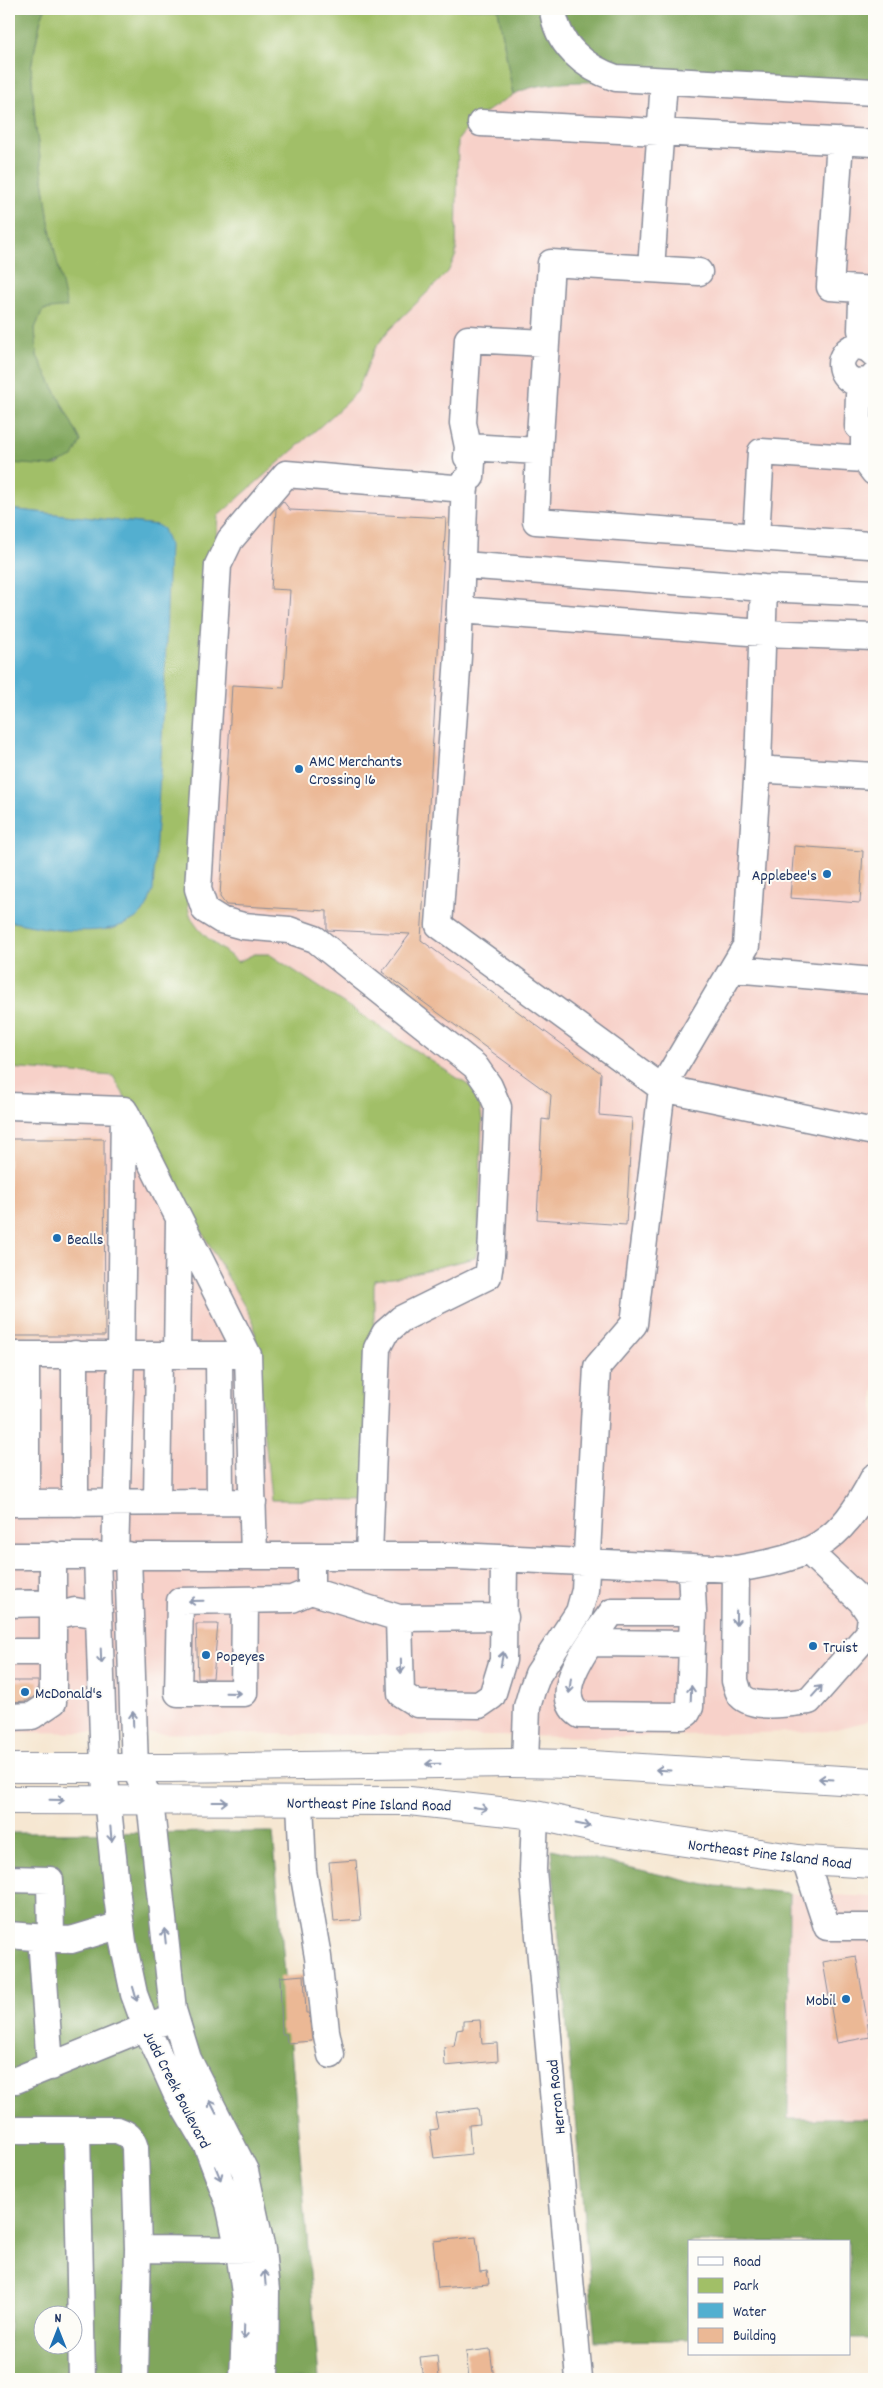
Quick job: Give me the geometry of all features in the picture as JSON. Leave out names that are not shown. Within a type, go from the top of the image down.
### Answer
[{"type":"main road","points":[[9,1768],[525,1763],[874,1782]]},
{"type":"main road","name":"Northeast Pine Island Road","points":[[9,1800],[409,1801],[535,1815],[599,1829],[805,1860],[874,1864]]},
{"type":"street","points":[[553,9],[562,37],[575,56],[599,73],[616,78],[874,92]]},
{"type":"street","points":[[651,269],[664,81]]},
{"type":"street","points":[[481,123],[874,143]]},
{"type":"street","points":[[840,142],[830,287],[872,295]]},
{"type":"street","points":[[700,272],[550,263],[536,521],[869,545],[874,543]]},
{"type":"street","points":[[756,537],[761,452],[869,465],[864,432],[858,426],[858,403],[871,362],[860,330],[862,302],[872,295]]},
{"type":"street","points":[[546,343],[468,339],[463,423],[467,469],[463,566],[439,925],[662,1088],[874,1132]]},
{"type":"street","points":[[369,1555],[377,1348],[385,1333],[400,1319],[488,1276],[491,1256],[498,1107],[489,1086],[475,1066],[315,939],[288,930],[243,926],[221,920],[205,910],[198,889],[218,565],[230,540],[286,474],[467,469],[539,451]]},
{"type":"street","points":[[463,566],[764,588],[874,593]]},
{"type":"street","points":[[525,1763],[528,1707],[532,1690],[538,1674],[579,1612],[585,1590],[596,1366],[634,1324],[662,1088],[746,946],[758,765],[764,588]]},
{"type":"street","points":[[460,610],[762,632],[874,637]]},
{"type":"street","points":[[758,765],[771,770],[874,776]]},
{"type":"street","points":[[732,969],[874,980]]},
{"type":"street","points":[[9,1106],[124,1110]]},
{"type":"street","points":[[124,1110],[248,1355],[254,1555]]},
{"type":"street","points":[[124,1110],[121,1354],[117,1502],[113,1555],[135,1768]]},
{"type":"street","points":[[157,1502],[179,1218]]},
{"type":"street","points":[[75,1354],[76,1503]]},
{"type":"street","points":[[248,1355],[18,1355],[18,1503],[253,1502]]},
{"type":"street","points":[[219,1355],[220,1502]]},
{"type":"street","points":[[9,1556],[369,1555],[504,1558],[736,1570],[775,1563],[809,1552],[839,1531],[860,1505],[874,1477]]},
{"type":"street","points":[[736,1570],[735,1682],[740,1696],[750,1702],[779,1704],[809,1701],[869,1633],[871,1616],[861,1601],[809,1552]]},
{"type":"street","points":[[9,1717],[32,1716],[53,1702],[53,1555]]},
{"type":"street","name":"Judd Creek Boulevard","points":[[113,1555],[99,1615],[104,1768],[121,1925],[134,1994],[146,2027],[177,2095],[207,2146],[229,2204],[251,2251],[266,2290],[265,2379]]},
{"type":"street","points":[[310,1556],[311,1590]]},
{"type":"street","points":[[400,1618],[401,1694],[417,1704],[479,1705],[492,1696],[504,1660],[504,1558]]},
{"type":"street","points":[[691,1568],[693,1612],[690,1707],[687,1713],[682,1716],[580,1715],[572,1710],[569,1701],[569,1688],[573,1671],[612,1612],[693,1612]]},
{"type":"street","points":[[245,1600],[292,1599],[311,1590],[400,1618],[505,1617]]},
{"type":"street","points":[[9,1604],[99,1615]]},
{"type":"street","points":[[591,1643],[692,1644]]},
{"type":"street","points":[[9,1652],[53,1652]]},
{"type":"street","name":"Judd Creek Boulevard","points":[[135,1768],[150,1801],[176,2019],[188,2059],[245,2171],[251,2251],[246,2300],[242,2379]]},
{"type":"street","points":[[300,1802],[303,1871],[318,1957],[326,2031],[332,2055]]},
{"type":"street","name":"Herron Road","points":[[535,1815],[533,1870],[579,2379]]},
{"type":"street","points":[[805,1860],[828,1927],[874,1926]]},
{"type":"street","points":[[9,1879],[50,1880],[46,1938],[50,2067]]},
{"type":"street","points":[[9,1935],[71,1940],[121,1925]]},
{"type":"street","points":[[9,2080],[16,2080],[50,2067],[146,2027],[176,2019]]},
{"type":"street","points":[[9,2130],[117,2130],[128,2134],[133,2140],[135,2148],[138,2249],[135,2379]]},
{"type":"street","points":[[76,2130],[82,2379]]},
{"type":"street","points":[[138,2249],[251,2251]]},
{"type":"shaded area","points":[[575,82],[666,82],[874,90],[874,1715],[865,1722],[827,1731],[607,1737],[9,1732],[9,1068],[112,1076],[254,1323],[271,1500],[373,1501],[374,1280],[393,1278],[475,1258],[478,1248],[482,1120],[479,1100],[471,1087],[269,954],[254,954],[239,962],[196,927],[190,916],[188,907],[218,516],[357,392],[374,350],[388,331],[448,272],[456,255],[458,140],[465,131],[491,108],[523,89]]},
{"type":"shaded area","points":[[789,1893],[874,1897],[874,2119],[788,2120]]},
{"type":"green space","points":[[9,9],[45,9],[41,19],[31,67],[35,122],[50,229],[67,307],[43,310],[35,328],[37,356],[81,441],[73,457],[51,466],[9,463]]},
{"type":"green space","points":[[45,9],[498,9],[513,95],[476,120],[458,140],[456,255],[448,272],[388,331],[374,350],[357,392],[218,516],[188,907],[191,916],[195,924],[208,938],[238,962],[254,954],[269,954],[471,1087],[479,1100],[482,1120],[478,1249],[475,1258],[393,1278],[374,1280],[374,1501],[271,1500],[254,1323],[113,1076],[9,1068],[9,921],[56,930],[113,929],[144,911],[157,525],[9,509],[9,463],[58,465],[81,441],[37,356],[35,328],[43,310],[66,306],[50,229],[35,122],[31,67],[41,19]]},
{"type":"green space","points":[[498,9],[874,9],[874,90],[650,82],[593,82],[549,84],[523,90],[513,95]]},
{"type":"green space","points":[[273,1832],[319,2379],[9,2379],[9,1833]]},
{"type":"green space","points":[[551,1849],[705,1885],[789,1893],[788,2119],[874,2119],[874,2338],[850,2338],[850,2240],[688,2240],[688,2340],[595,2341]]},
{"type":"water","points":[[9,509],[157,525],[163,529],[169,545],[164,705],[153,891],[148,905],[143,912],[131,921],[115,927],[98,930],[60,930],[9,921]]},
{"type":"building","points":[[283,501],[290,510],[446,518],[421,940],[601,1073],[599,1115],[632,1118],[626,1225],[537,1219],[542,1119],[549,1120],[551,1095],[382,972],[410,934],[327,930],[327,911],[226,905],[220,897],[232,685],[284,688],[290,590],[271,589],[276,509]]},
{"type":"building","name":"Applebee's","points":[[794,846],[863,851],[860,903],[790,898]]},
{"type":"building","name":"Bealls","points":[[9,1139],[104,1139],[105,1336],[9,1336]]},
{"type":"building","name":"Popeyes","points":[[196,1624],[218,1624],[213,1678],[198,1678]]},
{"type":"building","name":"McDonald's","points":[[9,1681],[38,1681],[38,1694],[27,1701],[9,1702]]},
{"type":"building","points":[[356,1860],[361,1920],[334,1922],[329,1862]]},
{"type":"building","name":"Mobil","points":[[856,1956],[870,2037],[837,2043],[823,1962]]},
{"type":"building","points":[[304,1975],[306,2013],[309,2013],[312,2041],[287,2043],[286,2034],[282,2034],[280,1977]]},
{"type":"building","points":[[480,2020],[482,2044],[497,2043],[498,2061],[445,2066],[444,2047],[454,2046],[457,2030],[463,2029],[463,2021]]},
{"type":"building","points":[[478,2108],[480,2124],[469,2125],[471,2154],[434,2158],[430,2130],[438,2129],[435,2113]]},
{"type":"building","points":[[476,2237],[480,2272],[487,2271],[489,2284],[438,2288],[433,2241]]},
{"type":"building","points":[[490,2349],[494,2379],[469,2379],[466,2352]]},
{"type":"building","points":[[437,2355],[439,2379],[423,2379],[420,2357]]},
{"type":"place","name":"AMC Merchants Crossing 16","points":[[299,769]]},
{"type":"place","name":"Applebee's","points":[[827,874]]},
{"type":"place","name":"Bealls","points":[[57,1238]]},
{"type":"place","name":"Truist","points":[[813,1646]]},
{"type":"place","name":"Popeyes","points":[[206,1655]]},
{"type":"place","name":"McDonald's","points":[[25,1692]]},
{"type":"place","name":"Mobil","points":[[846,1999]]}]
